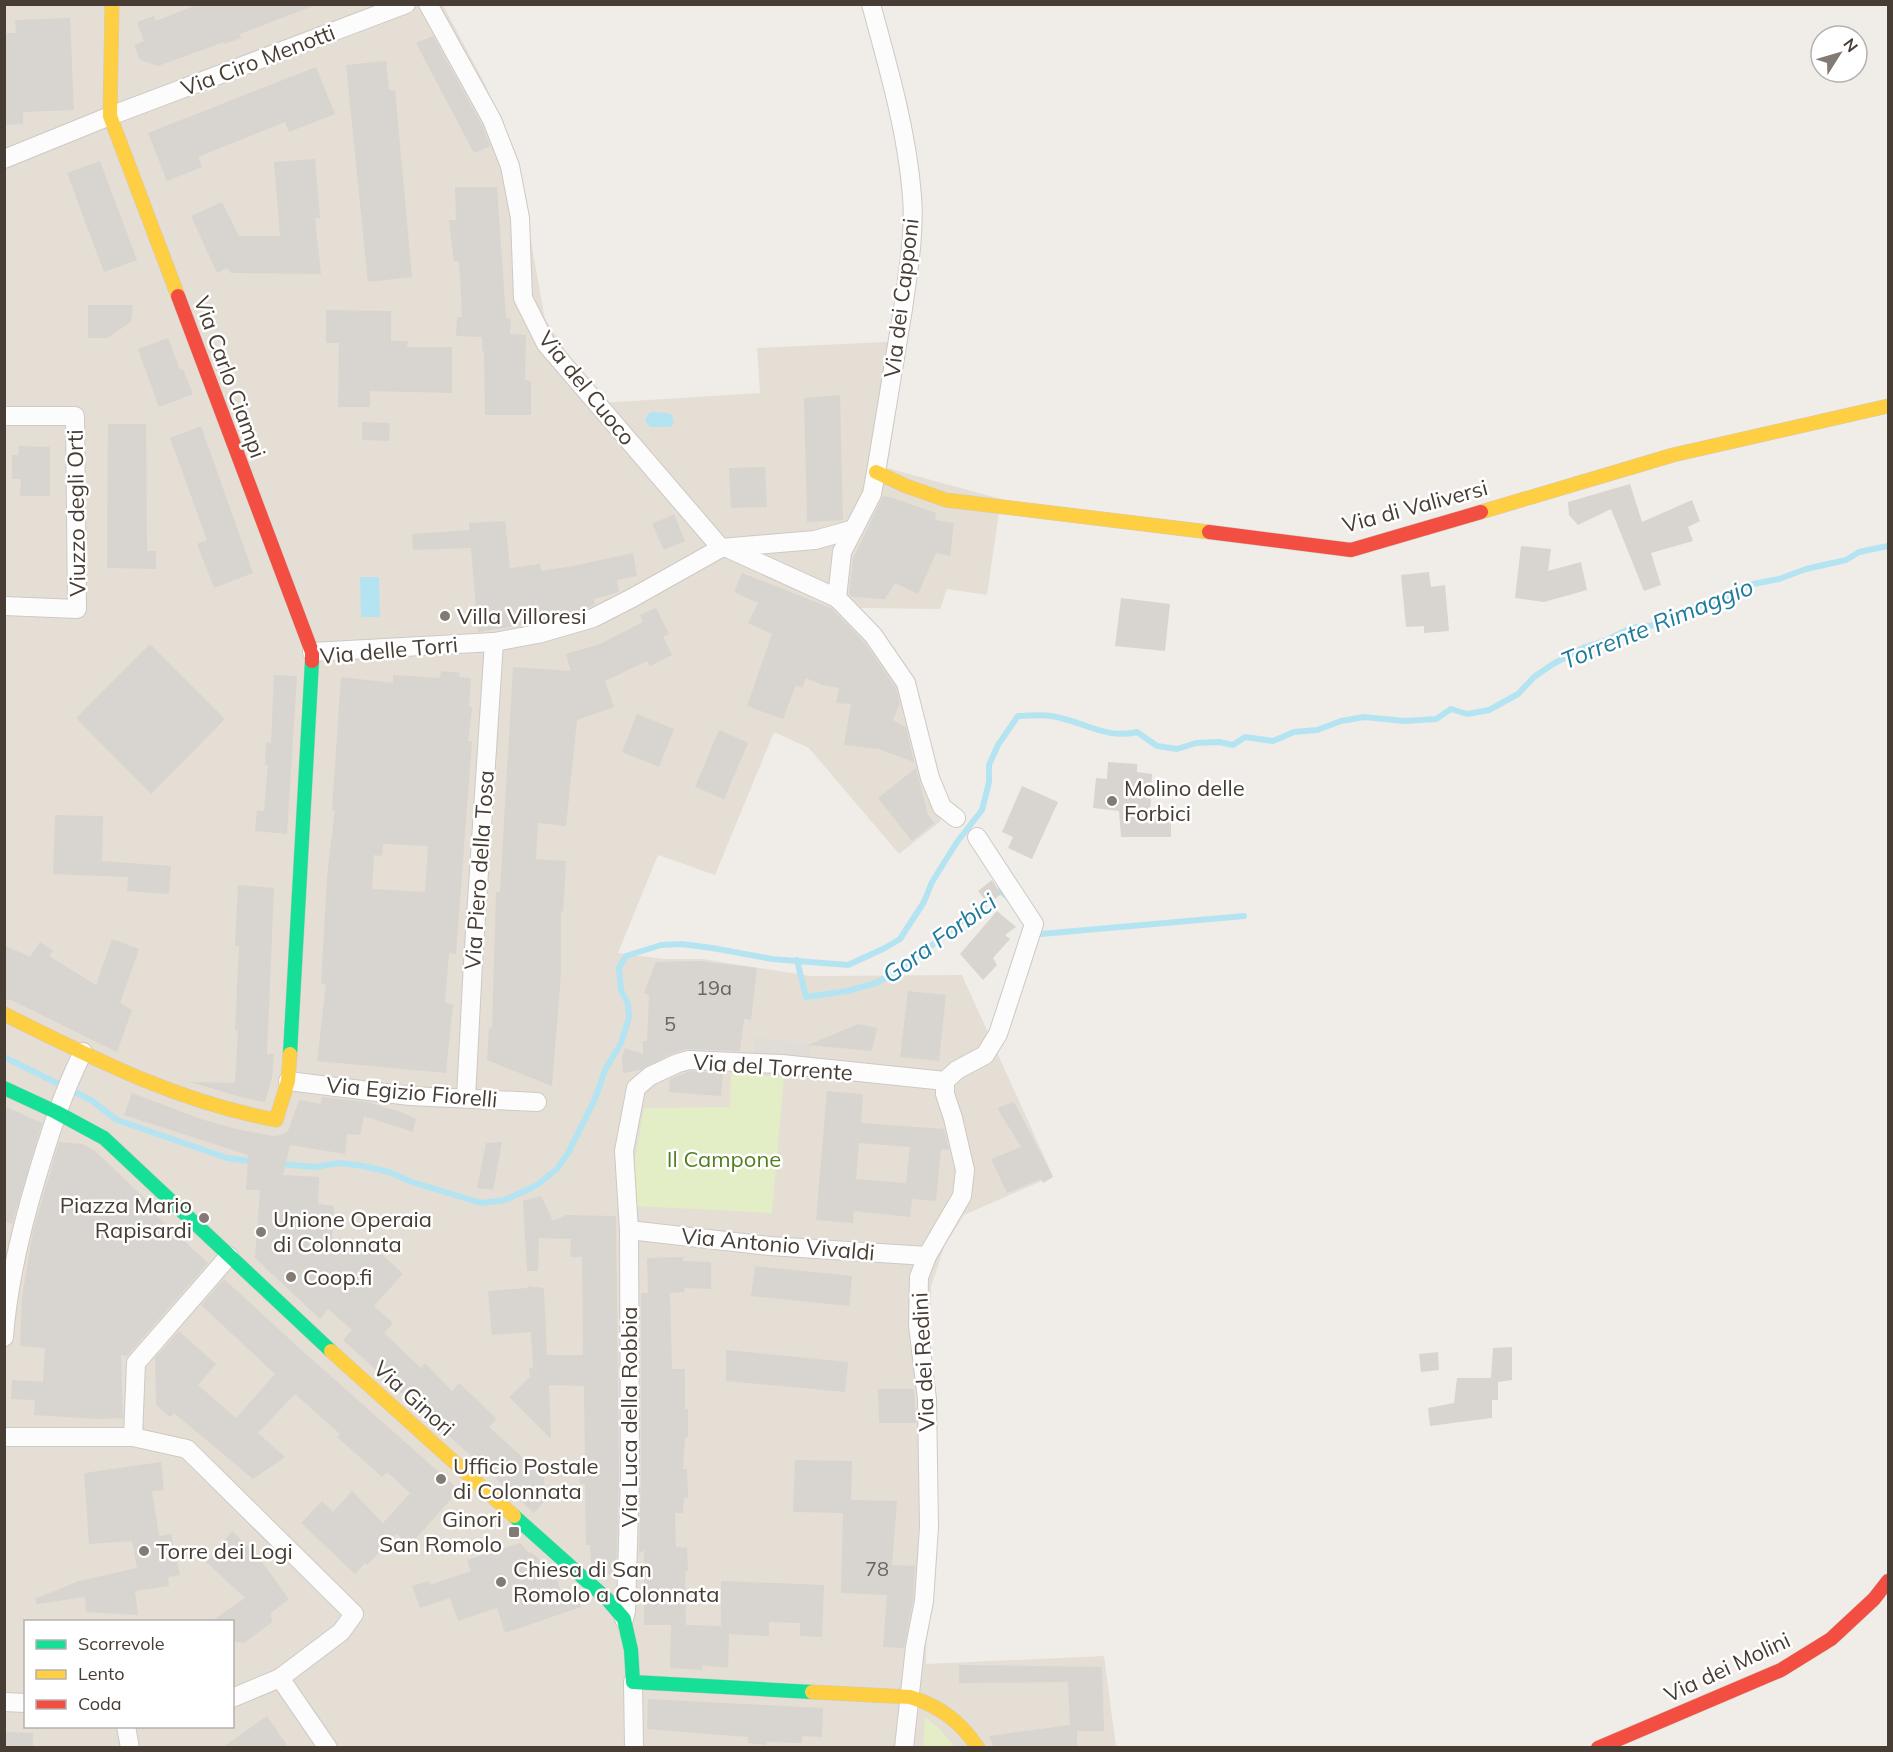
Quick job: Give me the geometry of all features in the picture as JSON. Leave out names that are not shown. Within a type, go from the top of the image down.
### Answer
[{"type":"street","points":[[110,116],[112,4]]},
{"type":"street","name":"Via Ciro Menotti","points":[[4,159],[110,116],[406,4]]},
{"type":"street","name":"Via del Cuoco","points":[[428,4],[492,120],[510,166],[520,218],[523,298],[546,344],[724,548]]},
{"type":"street","name":"Via dei Capponi","points":[[837,598],[842,552],[872,494],[911,242],[912,197],[904,136],[871,4]]},
{"type":"street","name":"Via Carlo Ciampi","points":[[110,116],[312,652]]},
{"type":"street","name":"Via di Valiversi","points":[[876,472],[906,486],[946,500],[1351,550],[1673,455],[1888,406]]},
{"type":"street","name":"Viuzzo degli Orti","points":[[4,416],[75,416],[77,609],[4,606]]},
{"type":"street","name":"Via delle Torri","points":[[80,1058],[199,1103],[246,1116],[276,1120],[288,1081],[313,676],[312,652],[494,642],[538,634],[593,618],[724,548],[815,540],[854,529]]},
{"type":"street","points":[[724,548],[837,598],[873,635],[906,683],[930,778],[942,807],[956,818]]},
{"type":"street","name":"Via Piero della Tosa","points":[[466,1098],[494,642]]},
{"type":"street","points":[[945,1081],[957,1070],[985,1055],[998,1034],[1034,924],[977,837]]},
{"type":"street","points":[[4,1014],[80,1058],[56,1112],[22,1226],[6,1303],[4,1337]]},
{"type":"street","name":"Via del Torrente","points":[[624,1151],[636,1088],[650,1076],[689,1060],[782,1064],[945,1081]]},
{"type":"street","name":"Via Egizio Fiorelli","points":[[288,1081],[410,1096],[537,1102]]},
{"type":"street","name":"Via dei Redini","points":[[904,1748],[915,1647],[924,1601],[928,1527],[927,1399],[918,1325],[919,1277],[927,1256],[962,1196],[965,1170],[945,1094],[945,1081]]},
{"type":"street","points":[[4,1088],[104,1138],[230,1256],[136,1363],[133,1437]]},
{"type":"street","name":"Via Luca della Robbia","points":[[624,1151],[629,1230],[630,1475],[624,1619],[631,1650],[633,1682]]},
{"type":"street","name":"Via Antonio Vivaldi","points":[[629,1230],[770,1246],[927,1256]]},
{"type":"street","name":"Via Ginori","points":[[230,1256],[379,1396],[608,1599],[624,1619]]},
{"type":"street","points":[[4,1437],[133,1437],[187,1449],[354,1614],[341,1632],[280,1678],[234,1697]]},
{"type":"street","name":"Via dei Molini","points":[[1598,1748],[1781,1670],[1832,1639],[1874,1599],[1888,1581]]},
{"type":"street","points":[[280,1678],[328,1748]]},
{"type":"street","points":[[634,1748],[633,1682],[910,1697],[944,1710],[959,1721],[978,1748]]},
{"type":"street","points":[[4,1702],[24,1703]]},
{"type":"street","points":[[126,1728],[130,1748]]},
{"type":"shaded area","points":[[5,5],[443,5],[485,84],[515,153],[545,319],[600,403],[760,393],[757,348],[907,341],[887,468],[1001,499],[987,595],[947,589],[940,609],[859,608],[917,689],[944,798],[940,822],[899,854],[809,748],[774,732],[715,875],[658,855],[618,953],[664,959],[703,959],[810,976],[962,975],[1053,1176],[964,1215],[944,1247],[931,1287],[926,1664],[1104,1656],[1116,1747],[5,1748]]},
{"type":"shaded area","points":[[755,1037],[811,1044],[810,1061],[753,1054]]},
{"type":"green space","name":"Il Campone","points":[[731,1073],[784,1077],[772,1213],[634,1206],[635,1160],[644,1108],[730,1107]]},
{"type":"green space","points":[[925,1717],[939,1728],[955,1747],[923,1747]]},
{"type":"water","points":[[651,412],[668,413],[672,415],[674,423],[670,427],[650,427],[645,421]]},
{"type":"water","points":[[360,577],[379,577],[380,617],[361,617]]},
{"type":"building","points":[[199,4],[313,4],[313,6],[240,34],[241,38],[158,66],[140,60],[134,45],[144,41],[137,22],[154,16],[156,21]]},
{"type":"building","points":[[70,18],[74,110],[23,112],[23,124],[4,125],[4,33],[16,33],[15,20]]},
{"type":"building","points":[[433,36],[482,125],[490,146],[474,153],[416,43]]},
{"type":"building","points":[[386,61],[389,90],[395,90],[412,277],[368,282],[346,65]]},
{"type":"building","points":[[316,67],[335,114],[289,132],[285,122],[198,157],[202,167],[167,181],[148,133]]},
{"type":"building","points":[[315,159],[320,218],[315,218],[321,274],[231,273],[227,268],[217,273],[191,216],[222,202],[239,236],[280,236],[274,162]]},
{"type":"building","points":[[100,161],[137,260],[104,272],[67,173]]},
{"type":"building","points":[[455,187],[497,187],[506,318],[511,319],[510,334],[526,335],[525,380],[531,381],[531,415],[485,415],[482,337],[456,336],[457,317],[462,317],[461,293],[459,261],[454,262],[449,220],[456,220]]},
{"type":"building","points":[[88,305],[133,305],[131,322],[107,338],[88,338]]},
{"type":"building","points":[[326,310],[391,311],[391,341],[408,341],[407,347],[452,347],[452,393],[370,391],[370,407],[338,407],[339,343],[326,343]]},
{"type":"building","points":[[168,338],[180,370],[183,369],[193,394],[159,407],[138,349]]},
{"type":"building","points":[[840,395],[843,520],[807,522],[804,398]]},
{"type":"building","points":[[362,422],[390,423],[389,441],[362,440]]},
{"type":"building","points":[[108,424],[146,424],[147,551],[156,551],[156,569],[107,568]]},
{"type":"building","points":[[201,426],[253,573],[214,588],[197,544],[207,540],[170,438]]},
{"type":"building","points":[[19,446],[50,447],[50,496],[20,496],[21,479],[12,479],[12,455],[18,455]]},
{"type":"building","points":[[765,467],[767,507],[731,508],[729,468]]},
{"type":"building","points":[[1630,484],[1642,522],[1692,500],[1700,521],[1688,527],[1693,541],[1651,553],[1661,585],[1644,591],[1611,509],[1578,525],[1569,515],[1568,502]]},
{"type":"building","points":[[883,496],[936,513],[935,520],[954,523],[950,556],[936,553],[918,594],[895,583],[885,599],[852,597],[849,594],[853,559]]},
{"type":"building","points":[[674,514],[685,541],[664,550],[652,524]]},
{"type":"building","name":"Villa Villoresi","points":[[505,521],[510,568],[540,564],[541,571],[633,553],[637,576],[617,580],[619,592],[594,599],[595,604],[590,607],[535,623],[478,632],[471,548],[413,550],[412,534],[469,530],[469,523]]},
{"type":"building","points":[[1521,546],[1551,549],[1548,571],[1581,562],[1587,590],[1544,602],[1515,598]]},
{"type":"building","points":[[1429,572],[1431,587],[1445,585],[1449,631],[1424,633],[1424,626],[1406,627],[1401,575]]},
{"type":"building","points":[[742,573],[831,608],[864,642],[896,688],[900,704],[893,720],[906,727],[914,762],[879,749],[844,745],[851,704],[836,703],[839,688],[806,678],[802,688],[796,685],[783,719],[747,706],[772,634],[748,623],[758,603],[734,592]]},
{"type":"building","points":[[1121,598],[1170,604],[1165,651],[1115,646]]},
{"type":"building","points":[[656,608],[669,634],[663,637],[672,655],[650,666],[647,661],[605,681],[614,707],[577,720],[566,826],[538,823],[536,859],[566,861],[563,912],[561,911],[561,973],[552,1086],[487,1060],[489,1028],[492,1029],[496,892],[500,892],[513,667],[571,671],[566,654],[600,644],[643,622],[640,615]]},
{"type":"building","points":[[150,644],[225,719],[151,794],[76,718]]},
{"type":"building","points":[[441,671],[460,673],[459,677],[471,678],[469,707],[472,707],[468,741],[472,741],[456,954],[449,953],[445,1003],[453,1004],[446,1073],[317,1061],[326,984],[321,984],[327,877],[335,810],[332,810],[341,677],[393,683],[393,675],[440,678]],"holes":[[[383,844],[428,846],[425,892],[372,889],[374,855],[382,856]]]},
{"type":"building","points":[[274,675],[297,676],[287,834],[255,831],[257,810],[264,811],[268,765],[265,765],[266,742],[271,743]]},
{"type":"building","points":[[637,714],[674,729],[659,767],[622,752]]},
{"type":"building","points":[[719,730],[748,743],[724,799],[695,787]]},
{"type":"building","name":"Molino delle Forbici","points":[[1108,762],[1137,764],[1137,772],[1152,774],[1150,816],[1171,818],[1171,837],[1121,837],[1119,811],[1093,808],[1096,778],[1107,779]]},
{"type":"building","points":[[916,768],[928,815],[934,823],[912,841],[878,798]]},
{"type":"building","points":[[1022,786],[1058,802],[1032,859],[1008,848],[1013,837],[1002,832]]},
{"type":"building","points":[[55,815],[103,816],[102,861],[171,866],[169,894],[127,891],[128,877],[53,874]]},
{"type":"building","points":[[992,880],[1001,894],[988,904],[978,891]]},
{"type":"building","points":[[238,885],[274,888],[267,1054],[274,1054],[272,1078],[265,1102],[190,1082],[235,1083],[238,1030],[235,1030],[239,946],[235,946]]},
{"type":"building","points":[[997,911],[1016,927],[1005,935],[1010,939],[993,958],[997,965],[983,980],[960,954]]},
{"type":"building","points":[[112,939],[139,949],[120,1003],[132,1010],[117,1052],[11,1000],[4,999],[4,945],[30,957],[40,942],[53,951],[49,956],[96,985]]},
{"type":"building","points":[[700,961],[757,968],[751,1020],[744,1019],[740,1051],[686,1049],[640,1070],[623,1073],[622,1059],[625,1048],[643,1054],[643,1041],[647,1041],[649,995],[644,993],[656,962]]},
{"type":"building","points":[[908,991],[946,995],[939,1061],[900,1057]]},
{"type":"building","points":[[858,1024],[877,1028],[872,1051],[808,1045]]},
{"type":"building","points":[[690,1071],[723,1073],[721,1096],[669,1092],[670,1079]]},
{"type":"building","points":[[827,1091],[863,1094],[861,1123],[944,1129],[949,1150],[941,1149],[936,1201],[912,1199],[910,1217],[854,1211],[853,1223],[816,1220]],"holes":[[[859,1143],[910,1147],[906,1183],[856,1179]]]},
{"type":"building","points":[[132,1093],[201,1119],[273,1136],[288,1131],[299,1100],[321,1104],[322,1097],[367,1102],[416,1119],[413,1132],[364,1116],[360,1135],[347,1134],[345,1154],[290,1145],[283,1175],[319,1177],[318,1204],[334,1206],[332,1238],[368,1241],[403,1274],[374,1306],[393,1323],[384,1333],[421,1368],[425,1363],[452,1391],[459,1383],[497,1419],[489,1427],[544,1477],[545,1500],[534,1513],[343,1340],[352,1330],[328,1309],[320,1319],[255,1258],[260,1190],[246,1190],[248,1155],[124,1115]]},
{"type":"building","points":[[1014,1102],[1053,1177],[1043,1183],[1041,1179],[1007,1193],[991,1159],[1021,1147],[997,1108]]},
{"type":"building","points":[[4,1106],[42,1123],[12,1224],[4,1221]]},
{"type":"building","points":[[59,1142],[82,1144],[95,1151],[156,1209],[153,1212],[208,1263],[127,1356],[121,1355],[123,1418],[98,1419],[34,1415],[35,1400],[11,1399],[12,1380],[43,1382],[45,1348],[20,1346],[22,1297],[33,1231]]},
{"type":"building","points":[[502,1142],[493,1190],[477,1188],[486,1143]]},
{"type":"building","points":[[541,1196],[553,1221],[566,1215],[616,1216],[619,1475],[616,1573],[614,1574],[603,1575],[591,1563],[590,1545],[586,1545],[585,1484],[580,1484],[579,1465],[585,1465],[584,1386],[549,1385],[551,1439],[509,1397],[530,1377],[529,1367],[533,1369],[531,1332],[492,1335],[488,1291],[528,1288],[528,1286],[544,1288],[547,1355],[583,1355],[582,1257],[570,1257],[571,1239],[539,1238],[538,1271],[527,1271],[523,1201]]},
{"type":"building","points":[[683,1257],[683,1261],[711,1262],[711,1289],[684,1288],[685,1292],[670,1293],[672,1369],[685,1369],[685,1409],[688,1409],[688,1437],[685,1437],[683,1469],[687,1469],[688,1498],[684,1498],[683,1513],[675,1513],[676,1547],[687,1548],[686,1625],[721,1626],[721,1581],[824,1585],[822,1637],[800,1636],[800,1623],[769,1622],[769,1636],[729,1634],[728,1668],[702,1665],[702,1670],[670,1668],[671,1625],[644,1625],[644,1550],[639,1554],[641,1293],[648,1293],[647,1258]]},
{"type":"building","points":[[755,1266],[852,1276],[849,1306],[751,1296]]},
{"type":"building","points":[[224,1279],[459,1490],[409,1546],[397,1534],[355,1574],[301,1523],[322,1501],[333,1512],[352,1491],[383,1523],[410,1493],[387,1472],[382,1477],[337,1437],[340,1434],[295,1394],[258,1433],[285,1457],[253,1479],[174,1413],[170,1417],[156,1405],[155,1358],[179,1331],[216,1364],[198,1385],[236,1418],[275,1374],[201,1305]]},
{"type":"building","points":[[1512,1347],[1512,1380],[1498,1382],[1498,1400],[1492,1400],[1492,1418],[1430,1426],[1428,1408],[1454,1403],[1457,1378],[1491,1378],[1493,1348]]},
{"type":"building","points":[[726,1350],[848,1362],[845,1392],[726,1381]]},
{"type":"building","points":[[1438,1352],[1439,1370],[1421,1372],[1419,1354]]},
{"type":"building","points":[[878,1389],[914,1389],[916,1423],[879,1423]]},
{"type":"building","points":[[795,1460],[852,1461],[851,1500],[897,1501],[892,1565],[915,1566],[913,1600],[904,1648],[883,1647],[887,1595],[841,1593],[843,1513],[793,1512]]},
{"type":"building","points":[[161,1462],[164,1490],[152,1491],[159,1536],[171,1534],[180,1575],[168,1577],[169,1586],[135,1591],[138,1615],[86,1612],[85,1597],[37,1604],[35,1599],[79,1581],[137,1568],[132,1541],[89,1544],[84,1473]]},
{"type":"building","points":[[232,1531],[263,1561],[289,1599],[271,1613],[272,1622],[244,1643],[234,1641],[234,1620],[213,1620],[245,1598],[206,1562]]},
{"type":"building","points":[[520,1543],[555,1573],[560,1590],[569,1587],[576,1592],[581,1607],[505,1633],[497,1608],[458,1621],[450,1598],[420,1608],[412,1586],[429,1581],[430,1585],[471,1571],[467,1560]]},
{"type":"building","points":[[959,1665],[1102,1667],[1104,1731],[1077,1731],[1077,1748],[994,1748],[989,1736],[1070,1725],[1068,1682],[959,1683]]},
{"type":"building","points":[[648,1699],[823,1708],[822,1737],[802,1736],[802,1743],[767,1742],[766,1745],[748,1743],[748,1737],[647,1729]]},
{"type":"building","points":[[267,1716],[289,1748],[222,1748]]},
{"type":"building","points":[[4,1732],[33,1733],[33,1748],[4,1748]]},
{"type":"waterway","name":"Torrente Rimaggio","points":[[280,1164],[315,1167],[339,1163],[363,1166],[389,1172],[412,1182],[481,1203],[505,1200],[537,1185],[557,1169],[568,1153],[595,1099],[605,1070],[621,1043],[629,1018],[628,1004],[621,990],[619,968],[626,956],[661,945],[682,944],[772,959],[848,965],[900,939],[924,902],[932,882],[957,842],[982,810],[989,782],[989,765],[998,745],[1018,716],[1047,715],[1104,732],[1125,734],[1137,732],[1157,746],[1177,749],[1196,743],[1219,742],[1233,745],[1245,737],[1273,741],[1294,732],[1317,730],[1341,721],[1364,717],[1405,721],[1436,719],[1451,709],[1467,714],[1489,710],[1518,694],[1534,677],[1553,664],[1585,647],[1607,640],[1631,628],[1655,625],[1753,584],[1779,579],[1806,569],[1846,560],[1859,552],[1888,546]]},
{"type":"waterway","name":"Gora Forbici","points":[[797,960],[806,997],[847,991],[876,983],[901,970],[1000,891],[1011,899]]},
{"type":"waterway","name":"Gora Forbici","points":[[1041,934],[1244,916]]},
{"type":"waterway","name":"Torrente Rimaggio","points":[[4,1057],[91,1100],[117,1120],[227,1158],[255,1162]]},
{"type":"traffic: fast","points":[[290,1054],[312,661]]},
{"type":"traffic: fast","points":[[4,1088],[104,1138],[331,1351]]},
{"type":"traffic: fast","points":[[514,1516],[607,1599],[624,1619],[631,1650],[633,1682],[812,1692]]},
{"type":"traffic: slow","points":[[112,4],[110,116],[178,296]]},
{"type":"traffic: slow","points":[[1481,512],[1673,455],[1888,406]]},
{"type":"traffic: slow","points":[[876,472],[906,486],[946,500],[1209,532]]},
{"type":"traffic: slow","points":[[4,1014],[136,1077],[204,1102],[276,1120],[288,1081],[290,1054]]},
{"type":"traffic: slow","points":[[331,1351],[514,1516]]},
{"type":"traffic: slow","points":[[812,1692],[910,1697],[931,1705],[949,1716],[978,1748]]},
{"type":"traffic: jam","points":[[178,296],[312,652],[312,661]]},
{"type":"traffic: jam","points":[[1209,532],[1351,550],[1481,512]]},
{"type":"traffic: jam","points":[[1598,1748],[1781,1670],[1831,1639],[1874,1599],[1888,1581]]},
{"type":"place","name":"Villa Villoresi","points":[[445,616]]},
{"type":"place","name":"Molino delle Forbici","points":[[1112,801]]},
{"type":"place","name":"Piazza Mario Rapisardi","points":[[204,1218]]},
{"type":"place","name":"Unione Operaia di Colonnata","points":[[261,1232]]},
{"type":"place","name":"Coop.fi","points":[[291,1277]]},
{"type":"place","name":"Ufficio Postale di Colonnata","points":[[441,1479]]},
{"type":"place","name":"Ginori San Romolo","points":[[514,1532]]},
{"type":"place","name":"Torre dei Logi","points":[[144,1551]]},
{"type":"place","name":"Chiesa di San Romolo a Colonnata","points":[[501,1582]]}]
